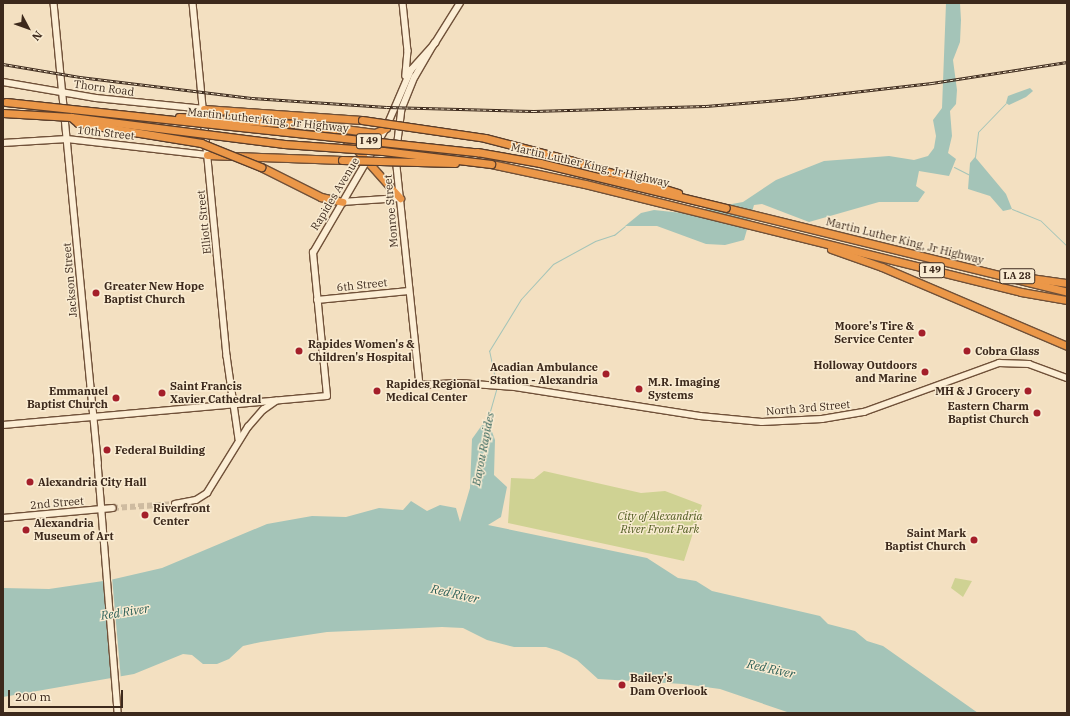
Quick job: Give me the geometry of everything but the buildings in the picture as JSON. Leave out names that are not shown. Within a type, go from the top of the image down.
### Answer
[{"type":"highway","name":"Martin Luther King, Jr Highway","points":[[4,102],[477,152],[540,163],[1067,292]]},
{"type":"highway","points":[[204,110],[362,120],[447,131],[516,146],[726,208]]},
{"type":"highway","name":"Martin Luther King, Jr Highway","points":[[3,113],[71,117],[284,144],[390,152],[491,164],[585,184],[1021,292],[1067,300]]},
{"type":"highway","points":[[137,116],[308,124],[374,133],[386,128]]},
{"type":"highway","points":[[71,117],[78,123],[201,143],[261,167],[321,197],[342,202]]},
{"type":"highway","points":[[308,124],[339,134],[368,158],[400,198]]},
{"type":"highway","points":[[207,154],[342,160],[491,164]]},
{"type":"highway","points":[[797,237],[882,267],[1067,346]]},
{"type":"highway","name":"LA 28","points":[[967,267],[1067,283]]},
{"type":"highway","points":[[1029,329],[1067,352]]},
{"type":"main road","name":"Jackson Street","points":[[54,3],[102,509],[118,713]]},
{"type":"main road","name":"Elliott Street","points":[[193,3],[233,404],[239,439]]},
{"type":"main road","points":[[403,3],[408,51],[403,88]]},
{"type":"main road","name":"Rapides Avenue","points":[[317,300],[313,253],[386,128],[411,70],[435,43],[460,3]]},
{"type":"main road","name":"Monroe Street","points":[[420,385],[396,157],[402,108],[415,77],[435,43]]},
{"type":"main road","name":"Thorn Road","points":[[3,82],[63,92],[204,110]]},
{"type":"main road","name":"10th Street","points":[[3,143],[67,139],[207,154]]},
{"type":"main road","points":[[342,202],[400,198]]},
{"type":"main road","name":"6th Street","points":[[317,300],[409,291]]},
{"type":"main road","points":[[3,425],[327,396],[317,300]]},
{"type":"main road","name":"North 3rd Street","points":[[420,385],[474,384],[515,387],[731,420],[795,421],[845,416],[877,408],[976,369],[999,363],[1029,364],[1067,378]]},
{"type":"main road","points":[[175,504],[196,500],[207,493],[239,439],[263,410],[280,400]]},
{"type":"main road","name":"2nd Street","points":[[3,518],[113,508]]},
{"type":"green space","name":"City of Alexandria River Front Park","points":[[544,471],[641,493],[665,491],[702,505],[684,561],[508,523],[511,478],[534,479]]},
{"type":"green space","points":[[955,578],[972,581],[963,597],[951,588]]},
{"type":"water","points":[[946,3],[960,3],[960,42],[953,60],[957,90],[956,104],[950,111],[952,136],[948,153],[956,159],[949,176],[919,171],[916,186],[925,192],[918,202],[879,202],[809,222],[762,204],[754,205],[744,240],[725,245],[706,244],[657,226],[625,226],[641,213],[654,210],[682,213],[743,202],[776,180],[824,161],[889,156],[914,160],[928,156],[934,148],[936,136],[933,120],[942,108]]},
{"type":"water","points":[[1030,88],[1033,91],[1026,97],[1009,105],[1006,103],[1008,96]]},
{"type":"water","points":[[975,157],[1006,194],[1012,209],[1003,211],[990,196],[968,189],[970,163]]},
{"type":"water","name":"Red River","points":[[482,425],[490,426],[495,440],[494,475],[507,487],[501,517],[488,525],[647,558],[678,578],[696,581],[712,591],[820,616],[828,624],[855,631],[867,641],[883,646],[978,713],[790,713],[720,689],[683,684],[598,679],[577,660],[559,651],[546,647],[514,647],[487,640],[463,628],[442,627],[327,632],[261,642],[243,646],[229,659],[217,664],[203,664],[192,655],[183,654],[134,674],[3,697],[3,588],[49,589],[110,580],[162,568],[267,524],[312,516],[346,517],[379,508],[403,510],[411,501],[427,511],[440,505],[456,508],[460,522],[470,488],[472,439]]},
{"type":"pier","points":[[112,577],[121,678],[113,678],[104,578]]},
{"type":"waterway","points":[[975,157],[978,132],[1006,103]]},
{"type":"waterway","points":[[954,167],[968,174]]},
{"type":"waterway","points":[[1012,209],[1041,221],[1067,246]]},
{"type":"waterway","name":"Bayou Rapides","points":[[496,383],[489,351],[521,299],[553,264],[595,241],[614,235],[625,226]]},
{"type":"waterway","name":"Bayou Rapides","points":[[486,425],[496,389]]},
{"type":"tunnel","points":[[113,508],[175,504]]},
{"type":"railway","points":[[3,64],[80,77],[252,98],[387,107],[534,111],[706,106],[792,99],[932,83],[1067,62]]},
{"type":"place","name":"Greater New Hope Baptist Church","points":[[96,293]]},
{"type":"place","name":"Moore's Tire & Service Center","points":[[922,333]]},
{"type":"place","name":"Rapides Women's & Children's Hospital","points":[[299,351]]},
{"type":"place","name":"Cobra Glass","points":[[967,351]]},
{"type":"place","name":"Holloway Outdoors and Marine","points":[[925,372]]},
{"type":"place","name":"Acadian Ambulance Station - Alexandria","points":[[606,374]]},
{"type":"place","name":"M.R. Imaging Systems","points":[[639,389]]},
{"type":"place","name":"Rapides Regional Medical Center","points":[[377,391]]},
{"type":"place","name":"MH & J Grocery","points":[[1028,391]]},
{"type":"place","name":"Saint Francis Xavier Cathedral","points":[[162,393]]},
{"type":"place","name":"Emmanuel Baptist Church","points":[[116,398]]},
{"type":"place","name":"Eastern Charm Baptist Church","points":[[1037,413]]},
{"type":"place","name":"Federal Building","points":[[107,450]]},
{"type":"place","name":"Alexandria City Hall","points":[[30,482]]},
{"type":"place","name":"Riverfront Center","points":[[145,515]]},
{"type":"place","name":"Alexandria Museum of Art","points":[[26,530]]},
{"type":"place","name":"Saint Mark Baptist Church","points":[[974,540]]},
{"type":"place","name":"Bailey's Dam Overlook","points":[[622,685]]}]
